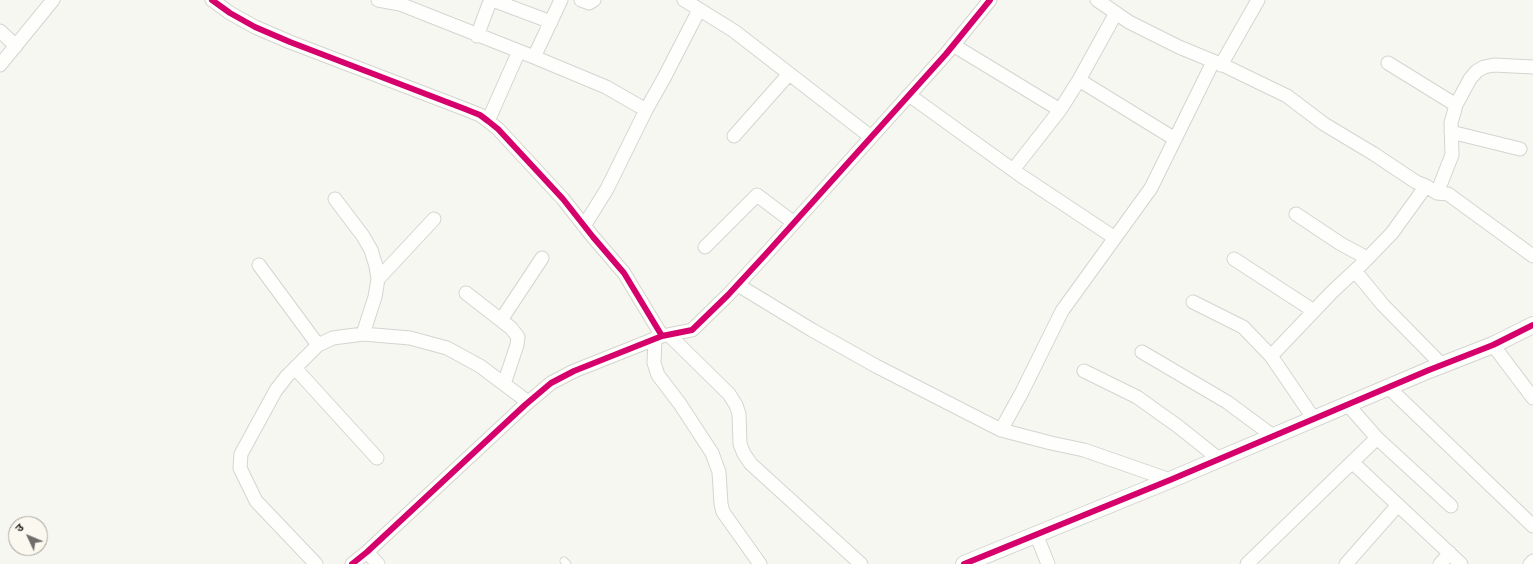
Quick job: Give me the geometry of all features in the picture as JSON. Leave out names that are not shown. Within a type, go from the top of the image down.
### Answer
[{"type":"street","points":[[0,65],[52,0]]},
{"type":"street","points":[[212,0],[230,13],[255,27],[290,42],[480,115],[498,129],[563,200],[624,273],[662,336],[729,394],[736,405],[739,414],[740,444],[744,454],[751,464],[861,564]]},
{"type":"street","points":[[378,0],[400,4],[477,36],[534,57],[606,87],[646,110]]},
{"type":"street","points":[[534,57],[561,0]]},
{"type":"street","points":[[581,0],[589,3],[594,0]]},
{"type":"street","points":[[684,0],[734,32],[871,137]]},
{"type":"street","points":[[352,564],[367,552],[550,383],[574,371],[662,336],[692,330],[738,284],[794,223],[953,45],[990,0]]},
{"type":"street","points":[[1097,0],[1129,22],[1179,47],[1287,96],[1324,124],[1374,154],[1416,182],[1438,193],[1448,194],[1533,256]]},
{"type":"street","points":[[1001,430],[1022,392],[1062,311],[1150,188],[1217,63],[1257,0]]},
{"type":"street","points":[[477,36],[491,1],[495,1],[551,22]]},
{"type":"street","points":[[584,226],[607,189],[646,110],[668,72],[699,10]]},
{"type":"street","points":[[1013,170],[1060,110],[1116,13]]},
{"type":"street","points":[[0,31],[16,46]]},
{"type":"street","points":[[953,45],[1060,110]]},
{"type":"street","points":[[488,121],[519,51]]},
{"type":"street","points":[[1388,63],[1456,105]]},
{"type":"street","points":[[1438,193],[1452,155],[1451,123],[1456,105],[1470,79],[1477,71],[1484,67],[1494,65],[1533,67]]},
{"type":"street","points":[[734,136],[789,74]]},
{"type":"street","points":[[1078,80],[1175,139]]},
{"type":"street","points":[[909,95],[1013,170],[1115,238]]},
{"type":"street","points":[[1451,132],[1520,149]]},
{"type":"street","points":[[1272,356],[1314,311],[1392,233],[1426,186]]},
{"type":"street","points":[[705,247],[757,195],[794,223]]},
{"type":"street","points":[[335,199],[364,236],[371,250],[376,266],[378,279],[375,297],[363,334]]},
{"type":"street","points":[[1296,214],[1342,244],[1368,258]]},
{"type":"street","points":[[378,279],[434,219]]},
{"type":"street","points":[[501,320],[542,258]]},
{"type":"street","points":[[1234,259],[1314,311]]},
{"type":"street","points":[[259,265],[318,345]]},
{"type":"street","points":[[1355,271],[1383,305],[1442,365]]},
{"type":"street","points":[[738,284],[812,330],[876,366],[1001,430],[1084,450],[1170,480]]},
{"type":"street","points":[[466,293],[514,331],[518,340],[504,384]]},
{"type":"street","points":[[1193,302],[1243,327],[1272,356],[1314,419]]},
{"type":"street","points":[[969,563],[1036,534],[1170,480],[1388,387],[1493,345],[1533,325]]},
{"type":"street","points":[[316,564],[256,501],[240,468],[241,454],[276,390],[318,345],[332,338],[363,334],[410,338],[447,348],[480,366],[528,402]]},
{"type":"street","points":[[662,336],[654,363],[658,375],[680,404],[712,452],[719,472],[723,512],[760,564]]},
{"type":"street","points":[[1493,345],[1533,398]]},
{"type":"street","points":[[1142,352],[1227,402],[1273,436]]},
{"type":"street","points":[[295,368],[377,458]]},
{"type":"street","points":[[1084,371],[1137,397],[1179,427],[1219,459]]},
{"type":"street","points":[[1388,387],[1533,526]]},
{"type":"street","points":[[1348,405],[1377,438],[1451,506]]},
{"type":"street","points":[[1247,564],[1377,438]]},
{"type":"street","points":[[1352,462],[1461,564]]},
{"type":"street","points":[[1346,564],[1398,505]]},
{"type":"street","points":[[1036,534],[1048,564]]},
{"type":"street","points":[[367,552],[378,564]]},
{"type":"street","points":[[1440,564],[1450,553]]},
{"type":"street","points":[[1530,564],[1533,561]]},
{"type":"cycle path","points":[[212,0],[230,13],[255,27],[290,42],[480,115],[498,129],[563,199],[624,273],[662,336]]},
{"type":"cycle path","points":[[352,564],[367,552],[525,405],[551,383],[574,371],[662,336],[692,330],[728,295],[765,255],[946,54],[990,0]]},
{"type":"cycle path","points":[[964,564],[1170,480],[1429,370],[1493,345],[1533,325]]}]
